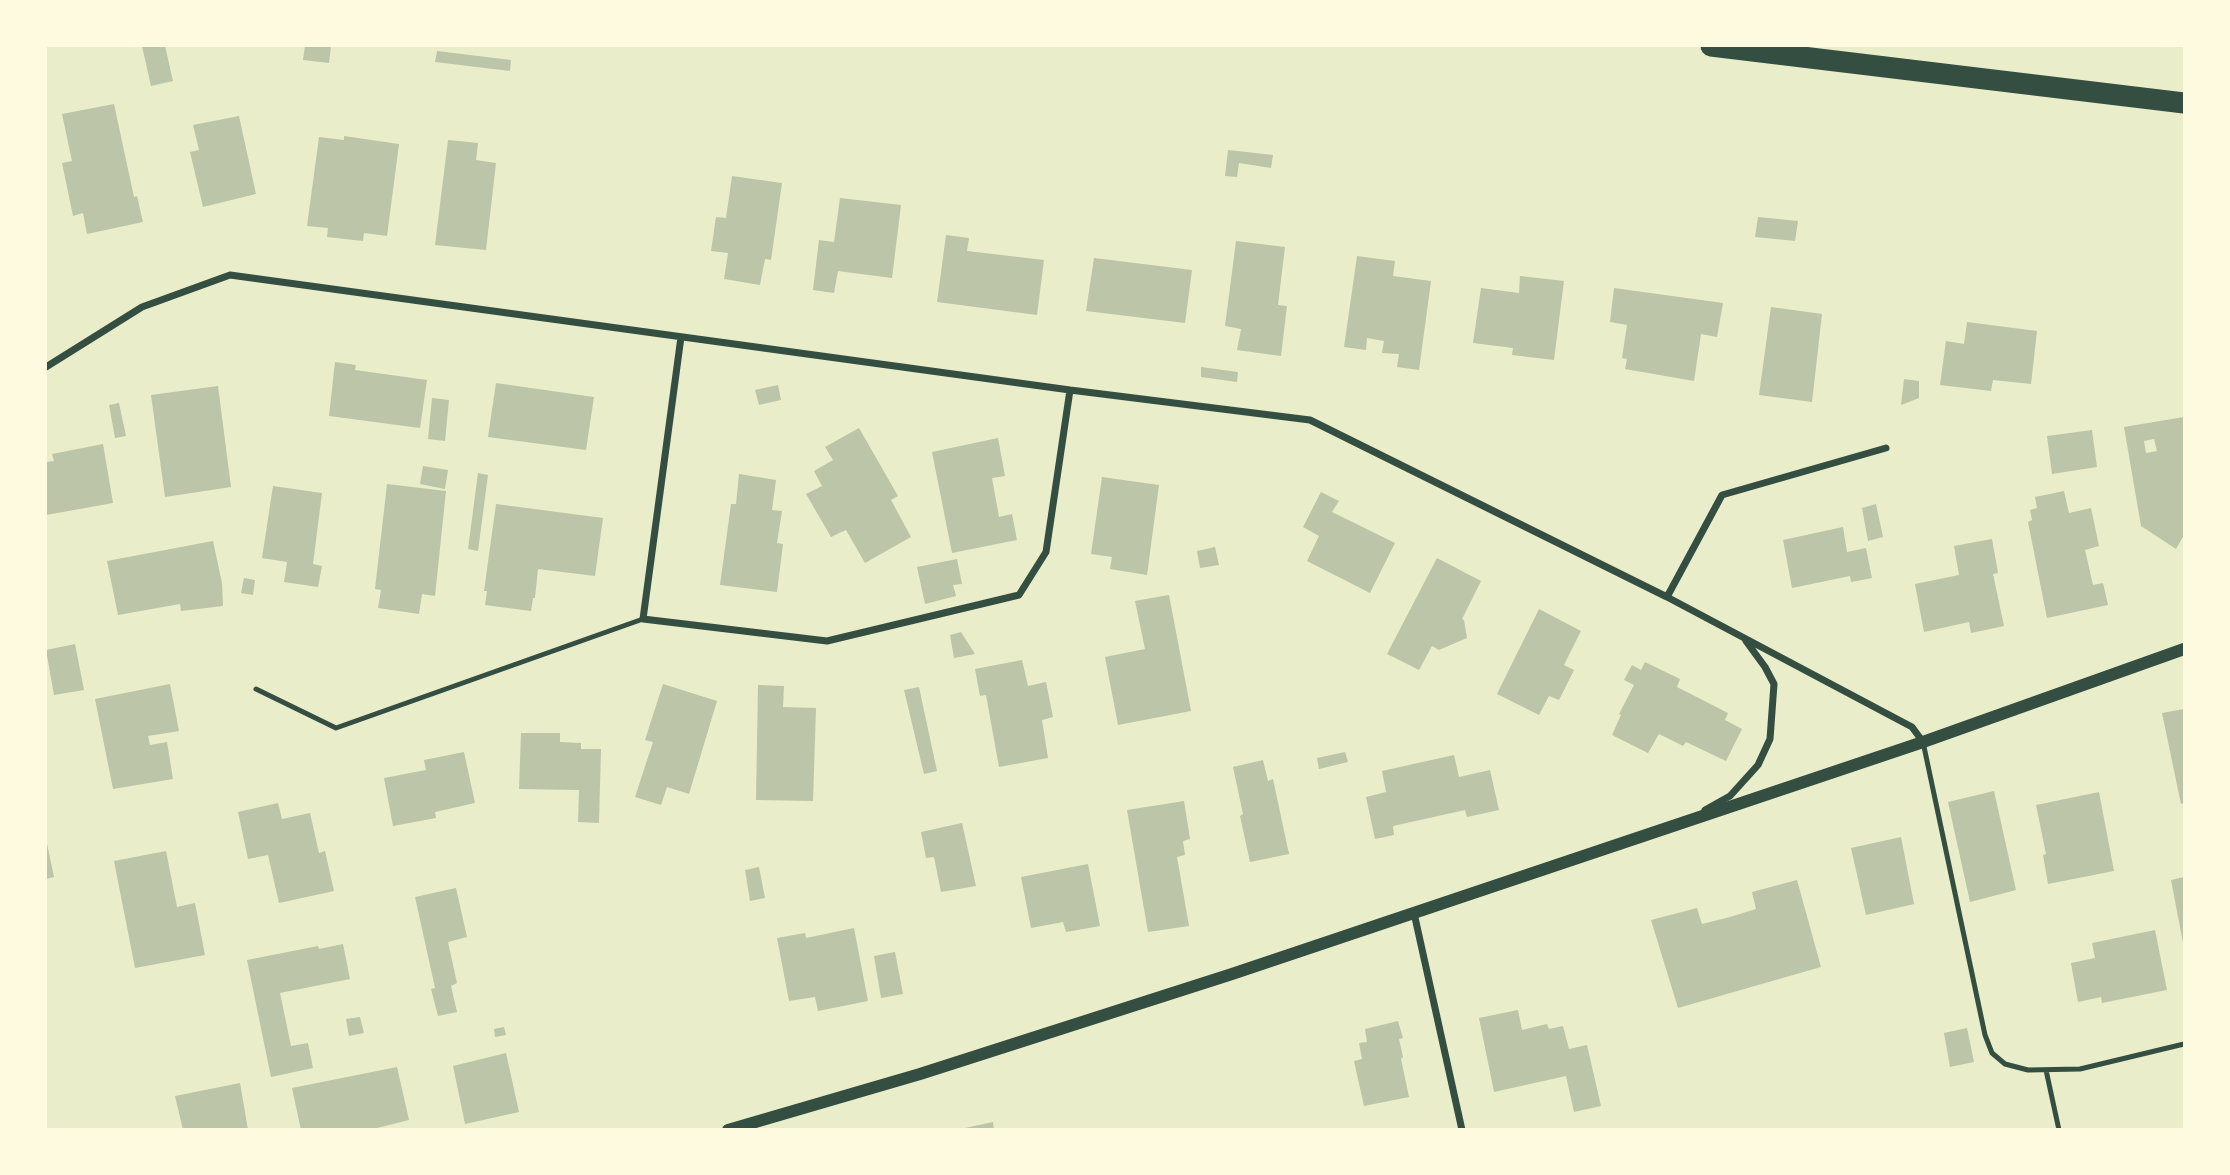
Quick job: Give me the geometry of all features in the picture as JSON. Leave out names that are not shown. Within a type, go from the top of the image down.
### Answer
[{"type":"highway","points":[[1711,46],[2185,103]]},
{"type":"street","points":[[46,367],[142,307],[230,275],[1070,390],[1310,420],[1667,597],[1912,727],[1923,742]]},
{"type":"street","points":[[681,337],[643,619],[827,640],[1019,595],[1046,552],[1070,390]]},
{"type":"street","points":[[1667,597],[1722,495],[1886,448]]},
{"type":"street","points":[[1684,822],[1730,796],[1758,765],[1770,739],[1774,684],[1743,638]]},
{"type":"street","points":[[728,1129],[920,1074],[1232,974],[1923,742],[2185,649]]},
{"type":"street","points":[[1414,913],[1462,1129]]},
{"type":"lane","points":[[256,689],[336,728],[643,619]]},
{"type":"lane","points":[[1923,742],[1985,1035],[1992,1053],[2005,1064],[2028,1070],[2080,1069],[2185,1044]]},
{"type":"lane","points":[[2046,1070],[2059,1129]]},
{"type":"building","points":[[142,46],[165,46],[173,81],[151,86]]},
{"type":"building","points":[[305,46],[331,46],[329,63],[303,60]]},
{"type":"building","points":[[437,51],[511,60],[510,71],[435,62]]},
{"type":"building","points":[[114,104],[134,197],[137,196],[143,222],[87,234],[83,213],[73,216],[62,163],[72,161],[62,114]]},
{"type":"building","points":[[239,116],[256,194],[203,207],[190,152],[199,150],[193,125]]},
{"type":"building","points":[[344,136],[399,144],[387,236],[364,233],[363,241],[327,237],[328,228],[307,226],[319,137],[344,140]]},
{"type":"building","points":[[448,140],[478,143],[476,160],[496,163],[486,250],[435,245]]},
{"type":"building","points":[[1228,150],[1273,155],[1271,168],[1239,163],[1237,177],[1225,176]]},
{"type":"building","points":[[732,176],[782,183],[771,260],[765,259],[760,285],[724,279],[728,253],[711,251],[716,217],[726,218]]},
{"type":"building","points":[[840,198],[901,205],[892,278],[838,271],[834,293],[813,290],[819,240],[834,242]]},
{"type":"building","points":[[1758,217],[1798,221],[1795,241],[1755,237]]},
{"type":"building","points":[[946,235],[969,238],[967,251],[1044,260],[1037,315],[937,302]]},
{"type":"building","points":[[1236,241],[1285,247],[1278,305],[1287,306],[1281,356],[1237,350],[1241,329],[1225,326]]},
{"type":"building","points":[[1357,256],[1395,261],[1393,276],[1431,281],[1419,370],[1397,367],[1399,354],[1382,353],[1384,341],[1367,338],[1366,350],[1344,347]]},
{"type":"building","points":[[1094,258],[1192,270],[1185,323],[1086,311]]},
{"type":"building","points":[[1520,276],[1564,281],[1554,360],[1512,355],[1513,348],[1473,343],[1481,288],[1519,293]]},
{"type":"building","points":[[1614,288],[1723,303],[1717,337],[1701,334],[1694,381],[1625,369],[1627,359],[1622,358],[1627,325],[1610,322]]},
{"type":"building","points":[[1771,307],[1822,314],[1812,402],[1759,395]]},
{"type":"building","points":[[1967,322],[2037,331],[2031,384],[1993,380],[1991,391],[1940,385],[1946,341],[1964,344]]},
{"type":"building","points":[[335,362],[356,365],[355,370],[427,380],[420,428],[329,416]]},
{"type":"building","points":[[1201,367],[1238,372],[1237,382],[1201,377]]},
{"type":"building","points":[[1904,379],[1919,381],[1919,398],[1901,405]]},
{"type":"building","points":[[496,383],[594,397],[586,450],[488,437]]},
{"type":"building","points":[[778,385],[781,400],[759,405],[755,390]]},
{"type":"building","points":[[218,386],[231,487],[165,497],[151,395]]},
{"type":"building","points":[[432,398],[449,400],[445,441],[428,439]]},
{"type":"building","points":[[119,403],[126,436],[115,438],[109,405]]},
{"type":"building","points":[[2184,417],[2184,535],[2176,549],[2141,526],[2124,427]],"holes":[[[2154,439],[2157,451],[2146,453],[2144,441]]]},
{"type":"building","points":[[859,428],[898,496],[891,500],[911,537],[865,563],[846,530],[831,537],[806,494],[822,486],[814,471],[833,460],[825,447]]},
{"type":"building","points":[[2092,430],[2097,467],[2052,474],[2047,436]]},
{"type":"building","points":[[998,438],[1005,476],[992,478],[999,517],[1012,514],[1017,540],[952,553],[932,452]]},
{"type":"building","points":[[103,444],[113,503],[46,515],[46,462],[54,461],[52,454]]},
{"type":"building","points":[[423,466],[448,470],[445,489],[420,484]]},
{"type":"building","points":[[478,473],[488,475],[478,551],[468,549]]},
{"type":"building","points":[[739,474],[776,480],[772,510],[782,511],[777,543],[783,544],[777,592],[720,585],[731,504],[736,504]]},
{"type":"building","points":[[1102,477],[1159,485],[1147,575],[1110,569],[1112,557],[1091,554]]},
{"type":"building","points":[[387,484],[446,491],[435,596],[422,594],[419,614],[378,608],[381,590],[375,589]]},
{"type":"building","points":[[273,486],[322,493],[313,564],[322,566],[318,587],[284,582],[287,562],[262,558]]},
{"type":"building","points":[[2064,491],[2069,513],[2091,508],[2099,546],[2085,550],[2093,585],[2103,583],[2108,605],[2047,618],[2028,522],[2032,520],[2030,510],[2037,508],[2035,497]]},
{"type":"building","points":[[1321,492],[1339,501],[1332,512],[1395,543],[1370,593],[1307,561],[1319,536],[1303,527]]},
{"type":"building","points":[[496,504],[603,518],[595,576],[538,569],[531,611],[485,605],[487,591],[484,591]]},
{"type":"building","points":[[1876,504],[1883,537],[1868,541],[1862,508]]},
{"type":"building","points":[[1843,527],[1847,552],[1866,548],[1872,578],[1851,582],[1850,576],[1792,588],[1783,540]]},
{"type":"building","points":[[1992,539],[1998,573],[1993,574],[2004,626],[1971,633],[1969,622],[1924,632],[1915,584],[1959,575],[1954,546]]},
{"type":"building","points":[[213,541],[222,583],[223,606],[181,611],[180,604],[118,615],[107,561]]},
{"type":"building","points":[[1215,547],[1219,565],[1200,568],[1197,551]]},
{"type":"building","points":[[1437,558],[1481,581],[1462,619],[1467,638],[1439,650],[1432,646],[1419,670],[1387,654]]},
{"type":"building","points":[[957,559],[962,584],[953,585],[956,596],[925,604],[917,567]]},
{"type":"building","points":[[244,578],[255,580],[253,595],[241,593]]},
{"type":"building","points":[[1169,595],[1191,711],[1118,725],[1105,657],[1145,649],[1135,601]]},
{"type":"building","points":[[1539,609],[1581,631],[1564,665],[1574,670],[1559,700],[1549,696],[1539,715],[1497,694]]},
{"type":"building","points":[[961,632],[975,654],[954,658],[950,635]]},
{"type":"building","points":[[75,644],[84,690],[54,695],[46,650]]},
{"type":"building","points":[[1022,660],[1028,686],[1046,682],[1053,717],[1042,720],[1048,758],[999,767],[986,695],[980,696],[975,669]]},
{"type":"building","points":[[1645,662],[1680,679],[1677,687],[1728,713],[1725,720],[1742,729],[1726,761],[1686,742],[1683,746],[1659,734],[1648,753],[1612,735],[1634,685],[1624,680],[1632,665],[1641,670]]},
{"type":"building","points":[[170,684],[179,731],[148,736],[150,745],[167,742],[173,779],[113,789],[95,699]]},
{"type":"building","points":[[663,684],[717,701],[689,794],[667,787],[661,805],[635,797],[653,742],[645,740]]},
{"type":"building","points":[[758,685],[784,686],[783,707],[816,708],[813,801],[756,800]]},
{"type":"building","points":[[919,687],[937,771],[924,774],[904,690]]},
{"type":"building","points":[[2184,709],[2184,803],[2181,804],[2162,713]]},
{"type":"building","points":[[521,733],[560,733],[560,742],[581,743],[581,749],[601,749],[599,823],[578,822],[579,790],[519,789]]},
{"type":"building","points":[[464,752],[475,803],[435,812],[436,818],[393,826],[384,778],[426,770],[424,760]]},
{"type":"building","points":[[1345,752],[1348,762],[1319,769],[1317,758]]},
{"type":"building","points":[[1454,755],[1459,777],[1490,770],[1499,810],[1467,817],[1465,810],[1393,826],[1394,835],[1375,839],[1366,797],[1386,792],[1382,771]]},
{"type":"building","points":[[1263,760],[1268,781],[1273,779],[1289,854],[1250,862],[1233,767]]},
{"type":"building","points":[[1994,791],[2016,890],[1970,902],[1948,802]]},
{"type":"building","points":[[2099,792],[2114,871],[2048,884],[2043,855],[2046,854],[2036,805]]},
{"type":"building","points":[[1184,801],[1190,839],[1183,841],[1185,855],[1177,857],[1189,926],[1148,932],[1127,810]]},
{"type":"building","points":[[278,803],[282,819],[310,813],[319,853],[325,851],[334,891],[279,903],[268,855],[248,859],[238,812]]},
{"type":"building","points":[[962,823],[976,886],[941,892],[934,857],[926,858],[921,832]]},
{"type":"building","points":[[1901,837],[1914,904],[1866,915],[1851,848]]},
{"type":"building","points":[[46,839],[54,877],[46,879]]},
{"type":"building","points":[[166,851],[177,907],[195,903],[205,955],[135,968],[114,861]]},
{"type":"building","points":[[1088,864],[1100,926],[1066,932],[1063,922],[1031,928],[1021,877]]},
{"type":"building","points":[[759,867],[765,898],[750,901],[745,870]]},
{"type":"building","points":[[2184,877],[2184,943],[2183,943],[2171,880]]},
{"type":"building","points":[[1797,880],[1821,967],[1678,1008],[1651,920],[1697,908],[1702,924],[1730,917],[1756,909],[1752,892]]},
{"type":"building","points":[[456,888],[467,937],[448,942],[457,983],[451,986],[457,1012],[438,1016],[431,989],[435,988],[415,897]]},
{"type":"building","points":[[854,928],[868,1001],[818,1011],[815,997],[789,1001],[777,938],[805,933],[806,938]]},
{"type":"building","points":[[2155,930],[2167,990],[2102,1003],[2101,997],[2078,1002],[2071,963],[2095,958],[2092,943]]},
{"type":"building","points":[[343,944],[350,979],[280,993],[291,1046],[308,1043],[313,1068],[271,1077],[247,960],[318,946],[319,949]]},
{"type":"building","points":[[895,952],[903,994],[881,998],[874,956]]},
{"type":"building","points":[[1518,1010],[1522,1030],[1547,1024],[1549,1029],[1563,1026],[1569,1049],[1587,1045],[1601,1106],[1574,1112],[1566,1076],[1494,1092],[1479,1018]]},
{"type":"building","points":[[360,1017],[364,1033],[349,1036],[346,1019]]},
{"type":"building","points":[[1398,1021],[1403,1038],[1399,1039],[1403,1057],[1401,1059],[1409,1097],[1364,1106],[1354,1061],[1362,1059],[1359,1043],[1367,1042],[1365,1029]]},
{"type":"building","points":[[504,1027],[506,1035],[495,1037],[494,1029]]},
{"type":"building","points":[[1967,1028],[1974,1062],[1950,1067],[1944,1033]]},
{"type":"building","points":[[506,1053],[519,1112],[465,1124],[453,1066]]},
{"type":"building","points":[[397,1067],[409,1120],[369,1130],[301,1130],[292,1088]]},
{"type":"building","points":[[240,1083],[248,1130],[183,1130],[175,1096]]},
{"type":"building","points":[[993,1122],[994,1130],[965,1130],[965,1128]]}]
